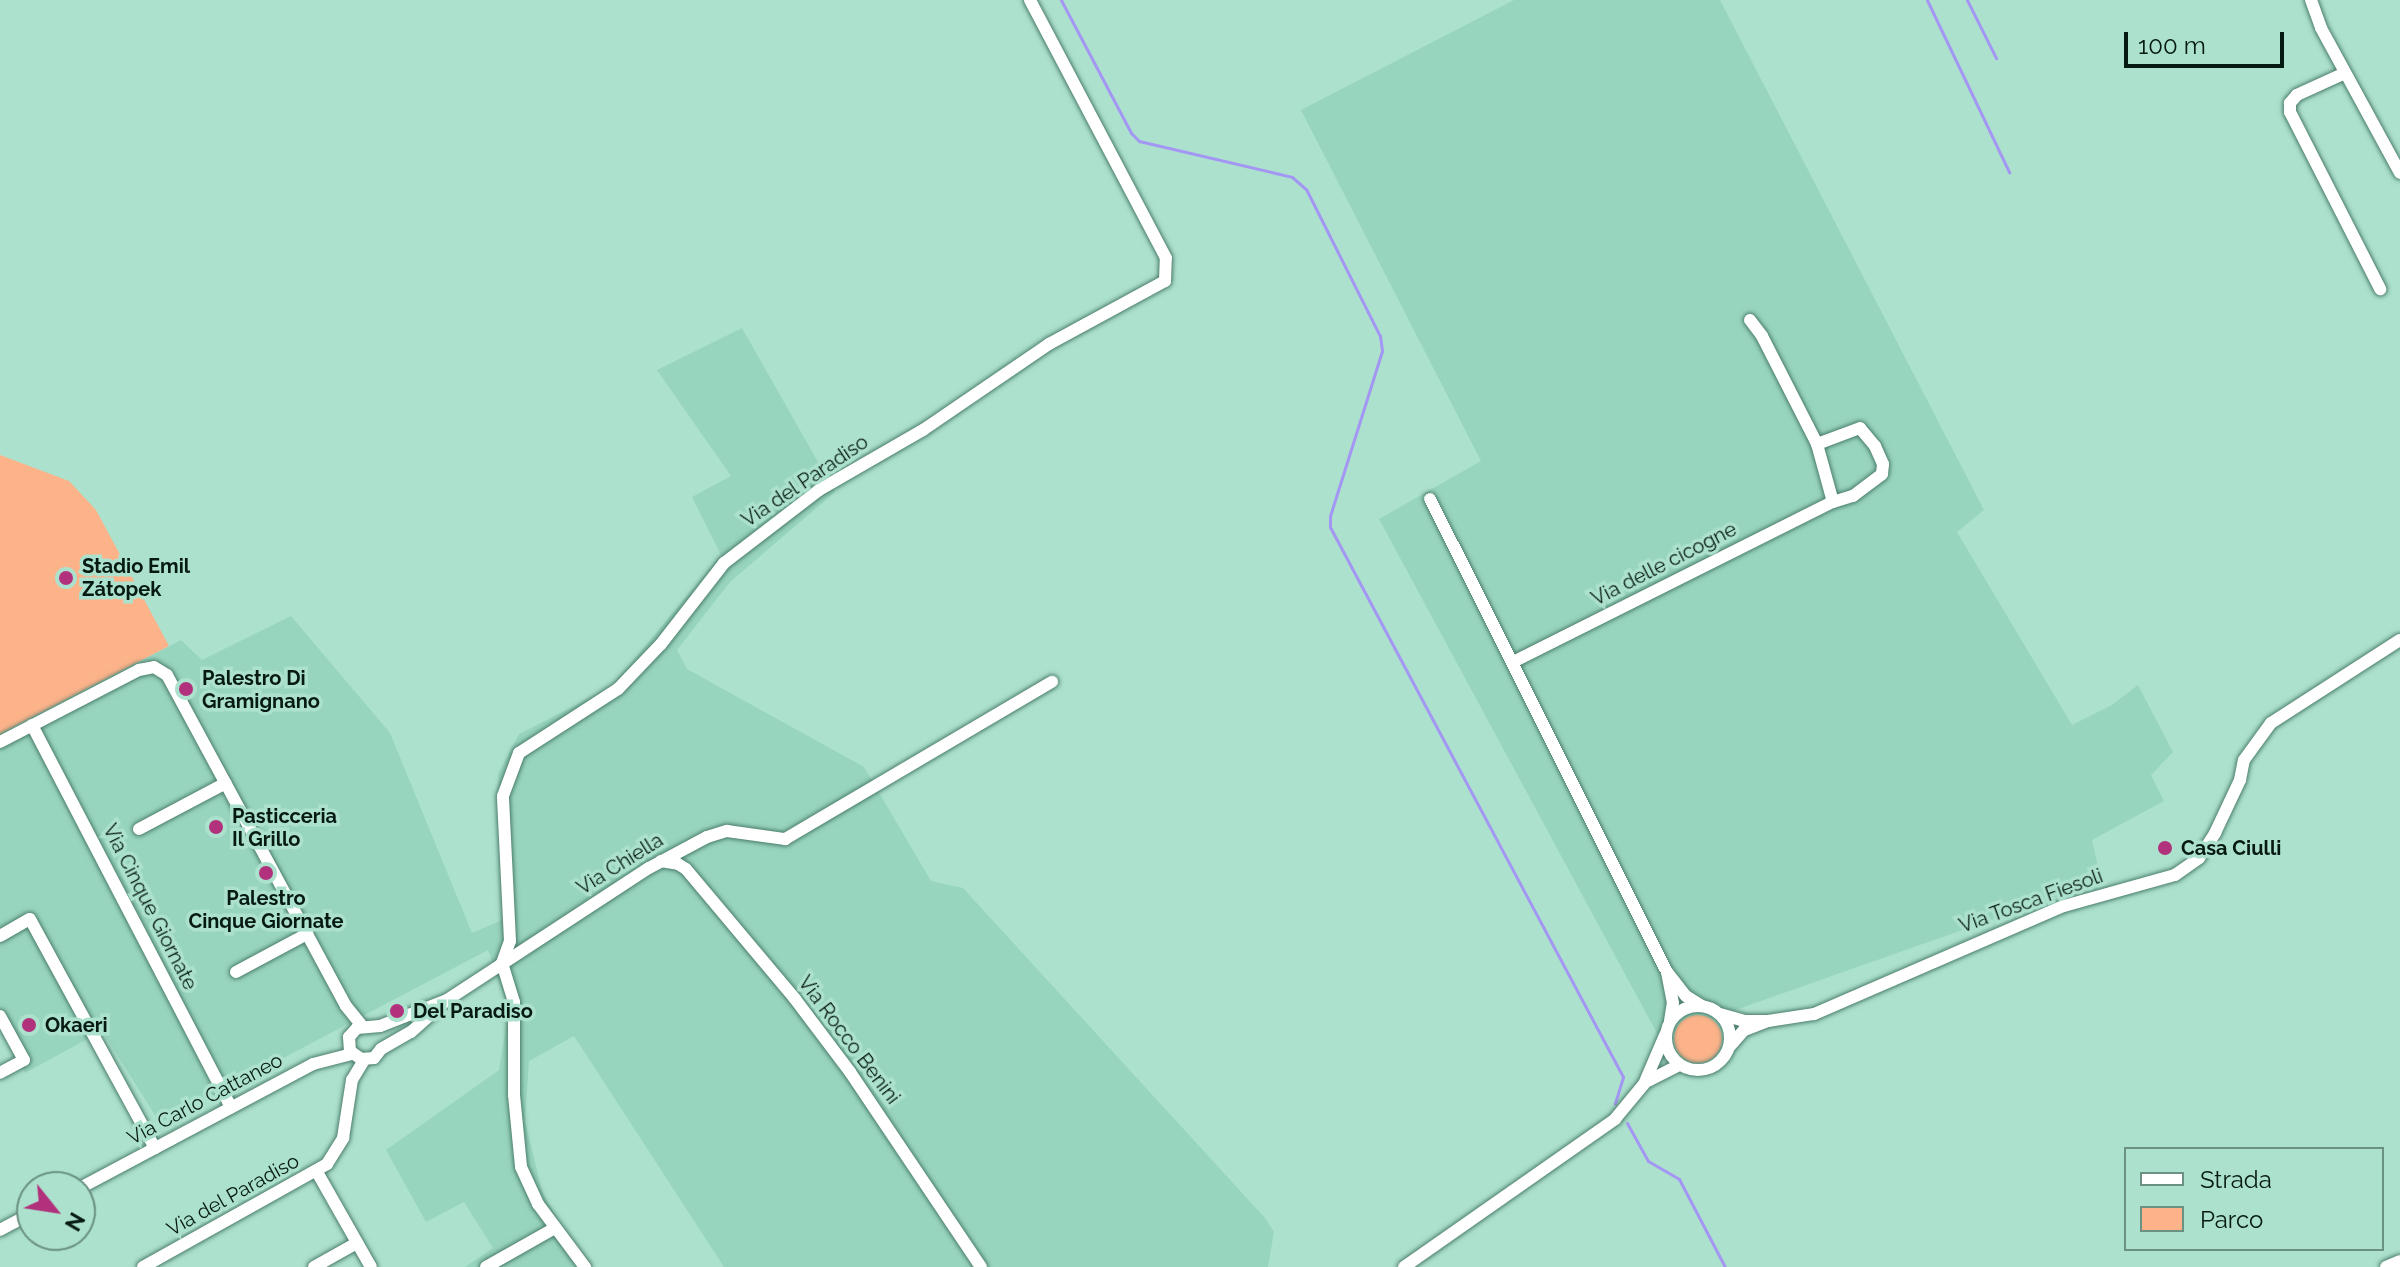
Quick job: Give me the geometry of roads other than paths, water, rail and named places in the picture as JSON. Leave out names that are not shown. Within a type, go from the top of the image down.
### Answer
[{"type":"street","name":"Via del Paradiso","points":[[502,963],[510,941],[503,796],[519,753],[618,689],[661,644],[724,563],[819,490],[923,430],[1049,344],[1165,281],[1166,258],[1030,0]]},
{"type":"street","points":[[2311,0],[2345,73],[2400,173]]},
{"type":"street","points":[[2345,73],[2297,95],[2290,103],[2290,112],[2380,289]]},
{"type":"street","points":[[1750,320],[1770,350],[1817,444],[1833,502]]},
{"type":"street","name":"Via delle cicogne","points":[[1513,662],[1833,502],[1853,496],[1882,474],[1883,464],[1868,433],[1860,428],[1817,444]]},
{"type":"street","points":[[1430,499],[1667,972],[1686,996],[1702,1006]]},
{"type":"street","name":"Via Tosca Fiesoli","points":[[1702,1006],[1736,1020],[1768,1021],[1814,1014],[2064,906],[2175,875],[2199,858],[2215,833],[2240,780],[2244,760],[2271,723],[2400,640]]},
{"type":"street","points":[[0,742],[139,670],[160,669],[174,683],[346,1007],[361,1029],[380,1035],[381,1049]]},
{"type":"street","name":"Via Chiella","points":[[502,963],[661,861],[707,837],[727,831],[785,839],[1052,682]]},
{"type":"street","name":"Via Cinque Giornate","points":[[32,725],[231,1107]]},
{"type":"street","points":[[139,829],[226,783]]},
{"type":"street","name":"Via Rocco Benini","points":[[661,861],[686,869],[795,999],[850,1072],[981,1267]]},
{"type":"street","points":[[0,936],[30,919],[155,1148]]},
{"type":"street","points":[[236,972],[307,934]]},
{"type":"street","points":[[358,1057],[374,1058],[381,1049],[411,1032],[447,1000],[502,963],[514,1002],[514,1095],[521,1167],[538,1204],[585,1267]]},
{"type":"street","points":[[1667,972],[1673,1003],[1667,1028],[1668,1052],[1679,1065]]},
{"type":"street","points":[[361,1029],[447,1000]]},
{"type":"street","points":[[1667,1028],[1687,1007],[1702,1006]]},
{"type":"street","points":[[1719,1013],[1729,1031],[1729,1047]]},
{"type":"street","points":[[0,1016],[24,1060],[0,1073]]},
{"type":"street","name":"Via Tosca Fiesoli","points":[[1644,1084],[1679,1065],[1689,1070],[1706,1069],[1723,1059],[1744,1030],[1768,1021]]},
{"type":"street","name":"Via Tosca Fiesoli","points":[[1404,1267],[1615,1119],[1644,1084],[1667,1028]]},
{"type":"street","name":"Via del Paradiso","points":[[143,1267],[317,1172],[334,1156],[343,1138],[358,1057],[348,1042],[361,1029]]},
{"type":"street","name":"Via Carlo Cattaneo","points":[[96,1179],[313,1064],[358,1057]]},
{"type":"street","points":[[317,1172],[371,1267]]},
{"type":"street","points":[[486,1267],[555,1228]]},
{"type":"street","points":[[314,1267],[357,1243]]},
{"type":"street","points":[[2386,1267],[2400,1261]]},
{"type":"waterway","points":[[1061,0],[1131,133],[1139,141],[1292,177],[1306,189],[1380,336],[1382,351],[1330,516],[1330,527],[1623,1077],[1615,1104]]},
{"type":"waterway","points":[[1927,0],[2009,172]]},
{"type":"waterway","points":[[1967,0],[1996,58]]},
{"type":"waterway","points":[[1627,1123],[1648,1161],[1679,1179],[1725,1267]]},
{"type":"place","name":"Stadio Emil Zátopek","points":[[66,578]]},
{"type":"place","name":"Palestro Di Gramignano","points":[[186,689]]},
{"type":"place","name":"Pasticceria Il Grillo","points":[[216,827]]},
{"type":"place","name":"Casa Ciulli","points":[[2165,848]]},
{"type":"place","name":"Palestro Cinque Giornate","points":[[266,873]]},
{"type":"place","name":"Del Paradiso","points":[[397,1011]]},
{"type":"place","name":"Okaeri","points":[[29,1025]]}]
